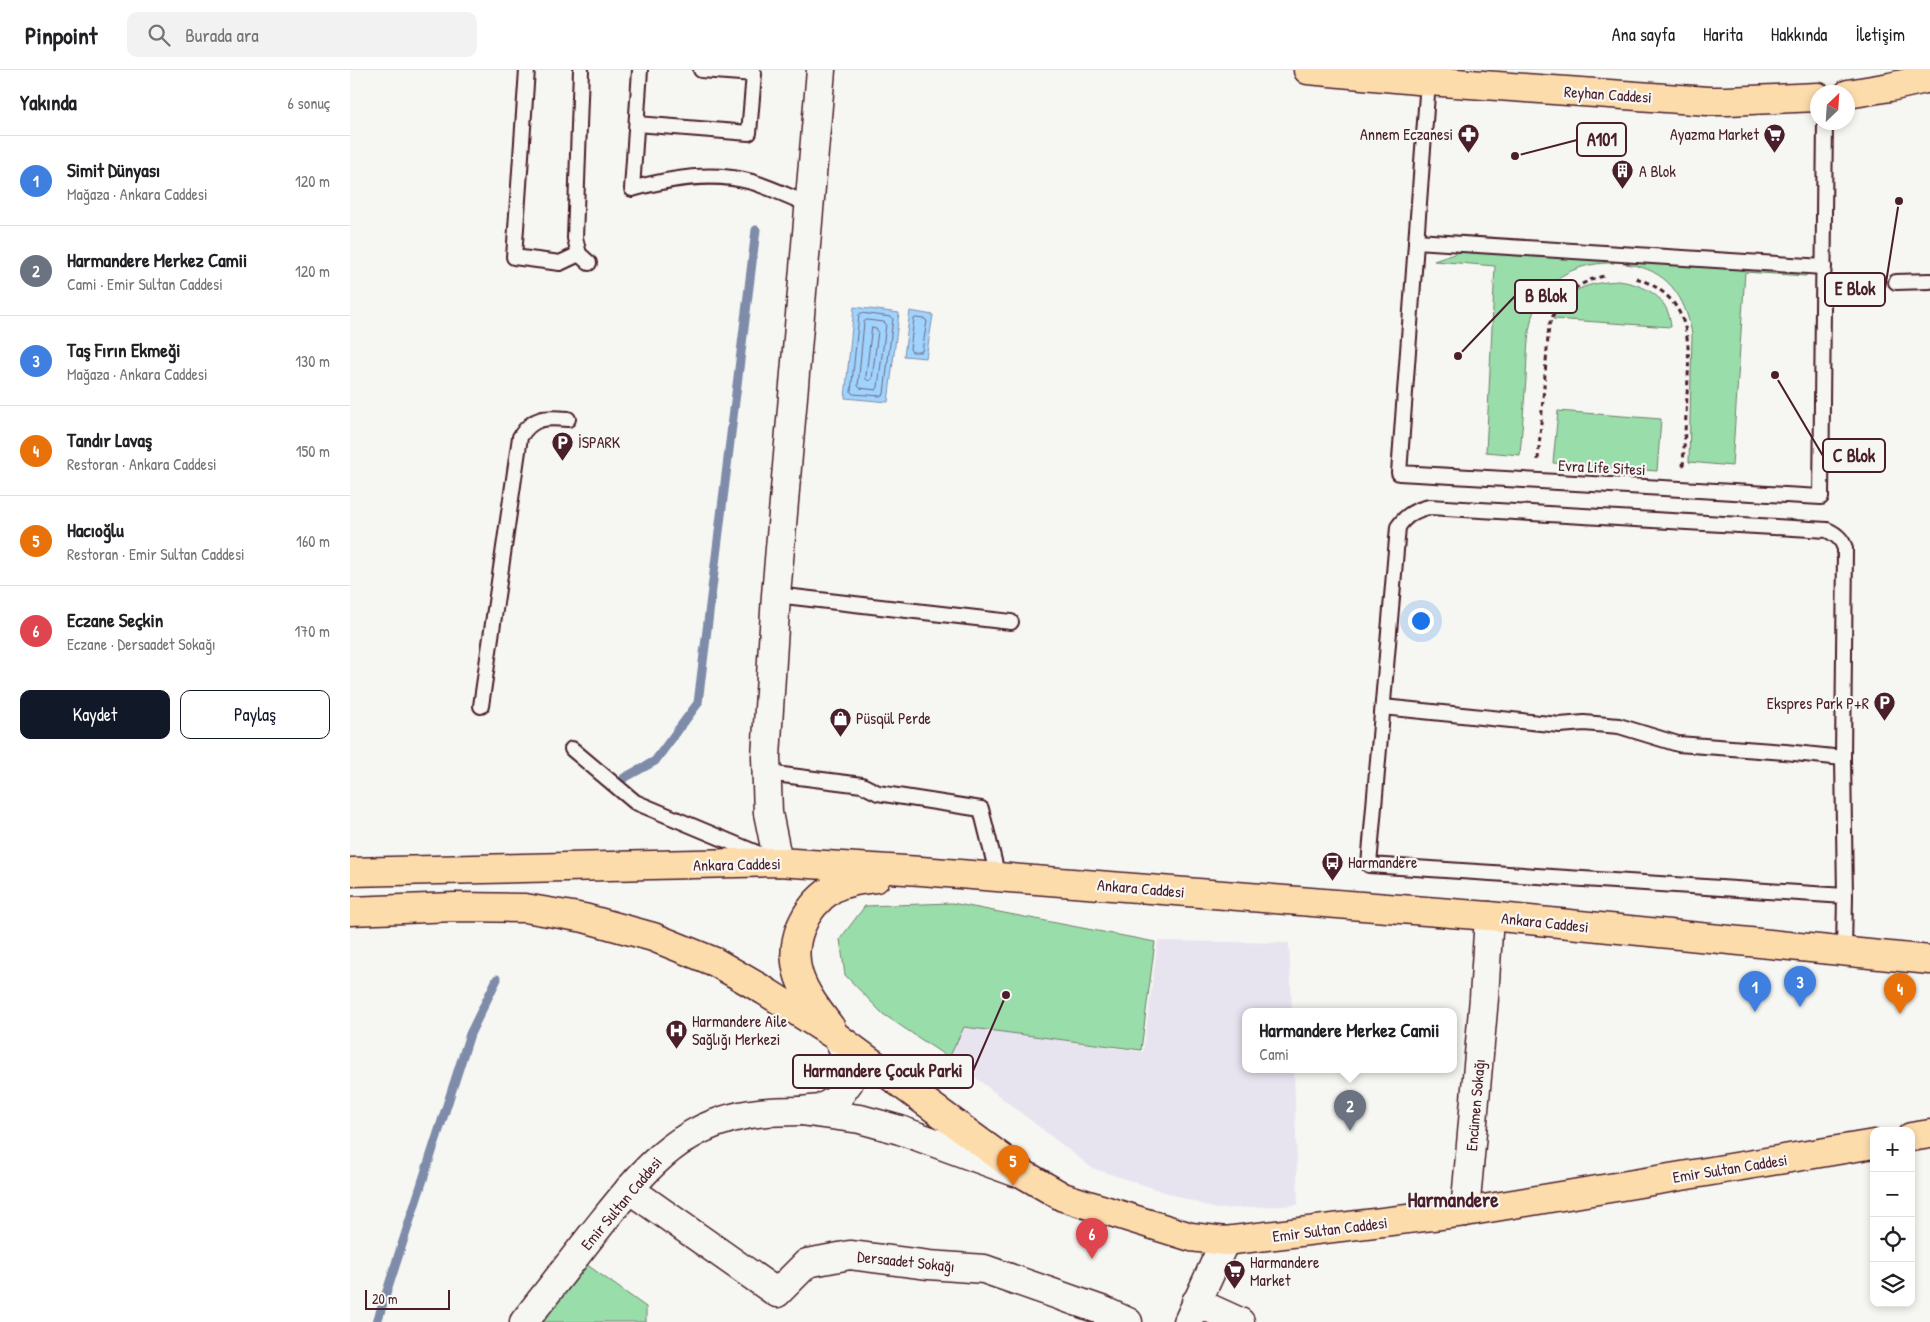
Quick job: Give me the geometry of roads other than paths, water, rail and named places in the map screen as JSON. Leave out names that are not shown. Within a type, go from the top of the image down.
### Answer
[{"type":"main road","name":"Reyhan Caddesi","points":[[1308,70],[1428,81],[1727,102],[1810,97]]},
{"type":"main road","points":[[1855,93],[1930,78]]},
{"type":"main road","name":"Ankara Caddesi","points":[[350,872],[778,862],[920,871],[1489,916],[1930,960]]},
{"type":"main road","points":[[837,1037],[813,1003],[799,976],[796,957],[797,936],[805,917],[819,900],[833,888],[853,881],[920,871]]},
{"type":"main road","points":[[350,911],[455,907],[526,908],[584,918],[653,937],[715,962],[837,1037]]},
{"type":"main road","name":"Emir Sultan Caddesi","points":[[837,1037],[1025,1176],[1063,1197],[1191,1237],[1225,1241],[1465,1212],[1870,1145]]},
{"type":"main road","points":[[1915,1137],[1930,1134]]},
{"type":"street","points":[[778,862],[768,813],[766,757],[776,595],[821,70]]},
{"type":"street","name":"Encümen Sokağı","points":[[1465,1212],[1484,998],[1489,916]]},
{"type":"street","points":[[801,1111],[820,1110],[836,1100],[849,1082],[849,1061],[837,1037]]},
{"type":"street","points":[[801,1111],[860,1119],[900,1130],[1025,1176]]},
{"type":"street","name":"Emir Sultan Caddesi","points":[[524,1322],[629,1188],[663,1153],[692,1134],[721,1121],[761,1112],[801,1111]]},
{"type":"street","name":"Dersaadet Sokağı","points":[[629,1188],[776,1292],[807,1263],[850,1255],[929,1265],[984,1269],[1104,1311],[1128,1322]]},
{"type":"street","points":[[1225,1241],[1192,1312],[1240,1322]]},
{"type":"lane","points":[[527,70],[514,257],[560,263],[584,259],[575,238],[581,70]]},
{"type":"lane","points":[[640,70],[632,189],[682,178],[729,178],[750,182],[778,191],[810,205]]},
{"type":"lane","points":[[637,124],[749,132],[754,74],[701,70]]},
{"type":"lane","name":"Evra Life Sitesi","points":[[1428,81],[1399,473],[1821,497],[1825,130]]},
{"type":"lane","points":[[1416,241],[1824,267]]},
{"type":"lane","points":[[1896,282],[1930,281]]},
{"type":"lane","points":[[481,706],[520,437],[526,428],[536,421],[554,418],[568,419]]},
{"type":"lane","points":[[1844,951],[1845,896],[1843,758],[1845,549],[1838,536],[1827,530],[1438,508],[1419,509],[1403,519],[1398,527],[1369,865],[1845,896]]},
{"type":"lane","points":[[776,595],[1011,622]]},
{"type":"lane","points":[[1383,707],[1560,725],[1584,723],[1619,726],[1678,744],[1843,758]]},
{"type":"lane","points":[[572,749],[635,802],[778,862]]},
{"type":"lane","points":[[767,773],[862,785],[878,793],[981,809],[998,877]]},
{"type":"water","points":[[854,307],[899,313],[888,402],[845,398]]},
{"type":"water","points":[[910,311],[933,315],[926,358],[904,356]]},
{"type":"waterway","points":[[624,778],[655,761],[698,703],[756,230]]},
{"type":"waterway","points":[[377,1322],[470,1034],[497,979]]},
{"type":"place","name":"Annem Eczanesi","points":[[1469,153]]},
{"type":"place","name":"Ayazma Market","points":[[1775,153]]},
{"type":"place","name":"A101","points":[[1515,156]]},
{"type":"place","name":"A Blok","points":[[1623,190]]},
{"type":"place","name":"E Blok","points":[[1899,201]]},
{"type":"place","name":"B Blok","points":[[1458,356]]},
{"type":"place","name":"C Blok","points":[[1775,375]]},
{"type":"place","name":"İSPARK","points":[[562,461]]},
{"type":"place","name":"Ekspres Park P+R","points":[[1885,722]]},
{"type":"place","name":"Püsqül Perde","points":[[840,737]]},
{"type":"place","name":"Harmandere","points":[[1332,881]]},
{"type":"place","name":"Harmandere Çocuk Parki","points":[[1006,995]]},
{"type":"place","name":"Taş Fırın Ekmeği","points":[[1800,1007]]},
{"type":"place","name":"Simit Dünyası","points":[[1755,1012]]},
{"type":"place","name":"Tandır Lavaş","points":[[1900,1014]]},
{"type":"place","name":"Harmandere Aile Sağlığı Merkezi","points":[[676,1049]]},
{"type":"place","name":"Harmandere Merkez Camii","points":[[1350,1131]]},
{"type":"place","name":"Hacıoğlu","points":[[1013,1186]]},
{"type":"place","name":"Eczane Seçkin","points":[[1092,1259]]},
{"type":"place","name":"Harmandere Market","points":[[1234,1290]]},
{"type":"district","name":"Harmandere","points":[[1453,1200]]}]
